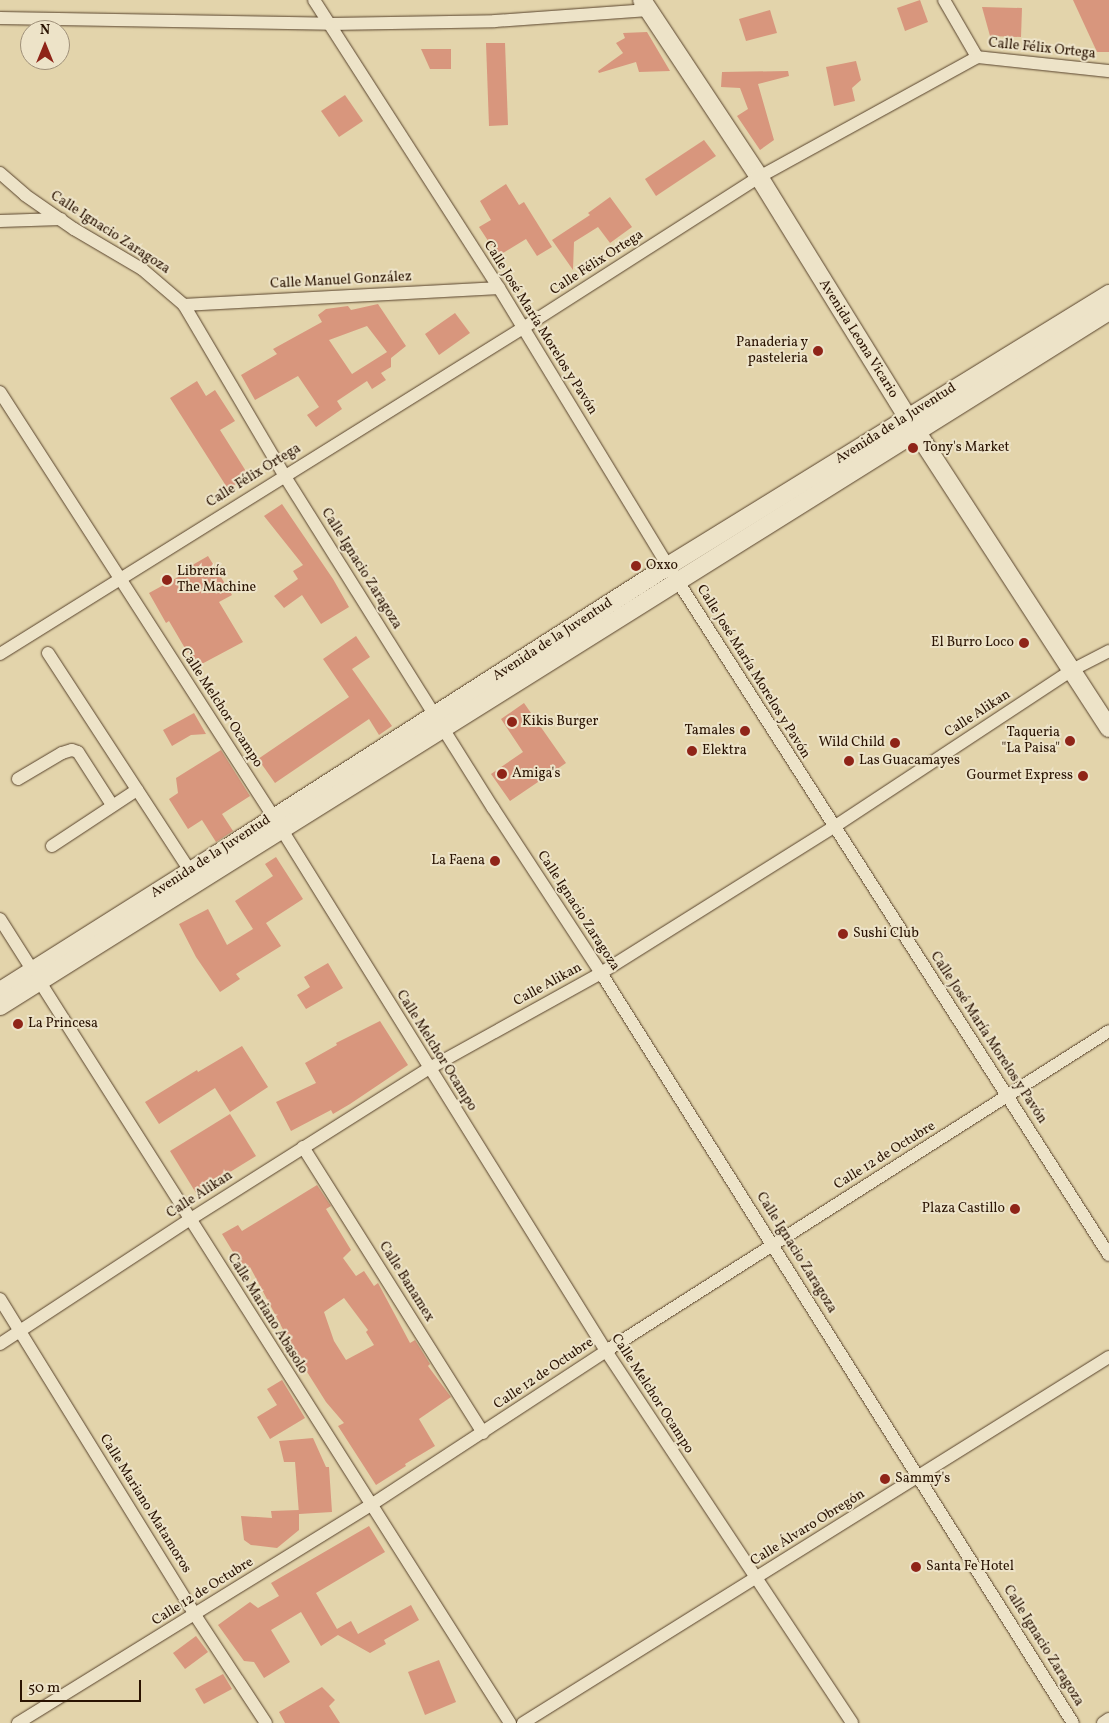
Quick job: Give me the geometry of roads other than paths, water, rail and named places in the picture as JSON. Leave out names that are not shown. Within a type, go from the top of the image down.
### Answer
[{"type":"street","name":"Calle José María Morelos y Pavón","points":[[314,0],[499,288],[668,566],[1109,1255]]},
{"type":"street","points":[[944,0],[977,57]]},
{"type":"street","points":[[0,18],[331,24],[494,21],[646,5]]},
{"type":"street","name":"Avenida Leona Vicario","points":[[646,5],[758,178],[906,417],[1109,728]]},
{"type":"street","name":"Calle Félix Ortega","points":[[0,654],[284,475],[523,328],[758,178],[977,57],[1109,71]]},
{"type":"street","name":"Calle Ignacio Zaragoza","points":[[0,173],[24,195],[142,269],[184,305],[284,475],[493,808],[601,973],[1073,1723]]},
{"type":"street","points":[[0,221],[60,219]]},
{"type":"street","name":"Calle Manuel González","points":[[184,305],[499,288]]},
{"type":"street","name":"Avenida de la Juventud","points":[[440,722],[668,566],[906,417],[1109,294]]},
{"type":"street","name":"Avenida de la Juventud","points":[[0,1006],[36,976],[194,876],[440,722],[678,581],[1109,311]]},
{"type":"street","name":"Calle Melchor Ocampo","points":[[0,392],[278,824],[428,1069],[606,1351],[755,1580],[852,1723]]},
{"type":"street","name":"Calle Alikan","points":[[0,1344],[303,1147],[428,1069],[601,973],[834,827],[1072,670],[1109,651]]},
{"type":"street","points":[[48,653],[194,876]]},
{"type":"street","points":[[18,779],[62,753],[72,750],[78,752],[112,805]]},
{"type":"street","points":[[52,846],[112,805],[138,790]]},
{"type":"street","name":"Calle Mariano Abasolo","points":[[0,918],[189,1220],[510,1723]]},
{"type":"street","name":"Avenida de la Juventud","points":[[0,991],[36,976]]},
{"type":"street","name":"Calle 12 de Octubre","points":[[18,1723],[371,1505],[772,1244],[1109,1031]]},
{"type":"street","name":"Calle Banamex","points":[[303,1147],[483,1433]]},
{"type":"street","name":"Calle Mariano Matamoros","points":[[0,1299],[195,1614],[266,1723]]},
{"type":"street","name":"Calle Álvaro Obregón","points":[[523,1723],[755,1580],[1109,1357]]},
{"type":"street","points":[[1103,1723],[1109,1720]]},
{"type":"place","name":"Panaderia y pasteleria","points":[[818,351]]},
{"type":"place","name":"Tony's Market","points":[[913,448]]},
{"type":"place","name":"Oxxo","points":[[636,566]]},
{"type":"place","name":"Librería The Machine","points":[[167,580]]},
{"type":"place","name":"El Burro Loco","points":[[1024,643]]},
{"type":"place","name":"Kikis Burger","points":[[512,722]]},
{"type":"place","name":"Tamales","points":[[745,731]]},
{"type":"place","name":"Taqueria \"La Paisa\"","points":[[1070,741]]},
{"type":"place","name":"Wild Child","points":[[895,743]]},
{"type":"place","name":"Elektra","points":[[692,751]]},
{"type":"place","name":"Las Guacamayes","points":[[849,761]]},
{"type":"place","name":"Amiga's","points":[[502,774]]},
{"type":"place","name":"Gourmet Express","points":[[1083,776]]},
{"type":"place","name":"La Faena","points":[[495,861]]},
{"type":"place","name":"Sushi Club","points":[[843,934]]},
{"type":"place","name":"La Princesa","points":[[18,1024]]},
{"type":"place","name":"Plaza Castillo","points":[[1015,1209]]},
{"type":"place","name":"Sammy's","points":[[885,1479]]},
{"type":"place","name":"Santa Fe Hotel","points":[[916,1567]]}]
